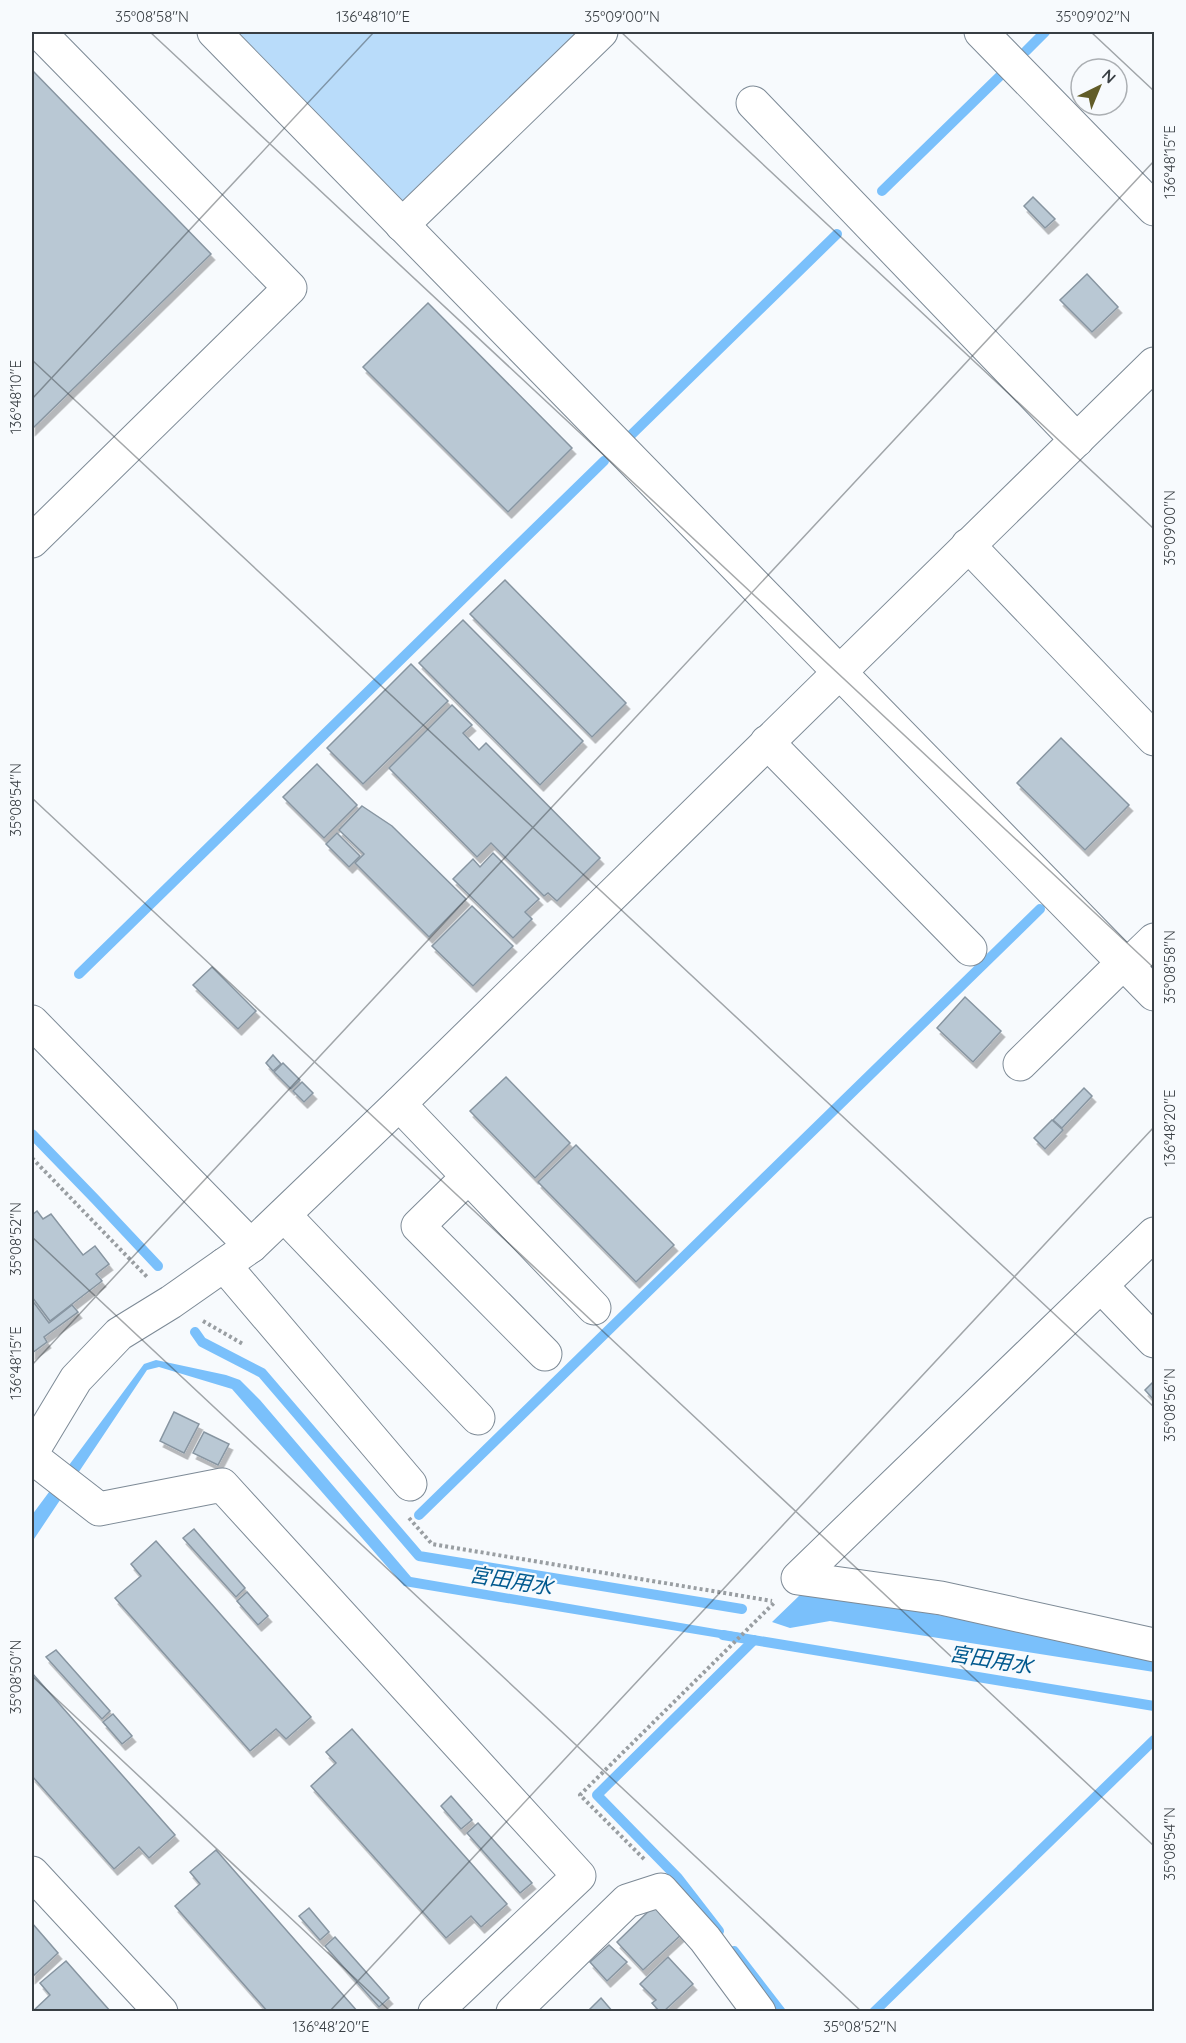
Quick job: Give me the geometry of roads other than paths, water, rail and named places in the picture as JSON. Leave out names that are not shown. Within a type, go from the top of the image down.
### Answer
[{"type":"street","points":[[32,541],[290,288],[39,32]]},
{"type":"street","points":[[214,32],[1155,994]]},
{"type":"street","points":[[402,225],[601,32]]},
{"type":"street","points":[[981,32],[1155,209]]},
{"type":"street","points":[[753,103],[1077,440]]},
{"type":"street","points":[[435,2012],[579,1876],[222,1485],[99,1509],[76,1493],[38,1460],[76,1379],[119,1334],[171,1302],[251,1246],[1155,364]]},
{"type":"street","points":[[968,545],[1155,740]]},
{"type":"street","points":[[767,742],[970,949]]},
{"type":"street","points":[[1020,1064],[1125,964],[1155,940]]},
{"type":"street","points":[[32,1022],[251,1246]]},
{"type":"street","points":[[399,1104],[594,1308]]},
{"type":"street","points":[[468,1177],[418,1226],[545,1354]]},
{"type":"street","points":[[284,1215],[478,1418]]},
{"type":"street","points":[[1155,1234],[798,1578],[941,1598],[1155,1645]]},
{"type":"street","points":[[224,1265],[410,1484]]},
{"type":"street","points":[[1101,1286],[1155,1341]]},
{"type":"street","points":[[32,1873],[161,2012]]},
{"type":"street","points":[[513,2012],[627,1901],[661,1890],[705,1939],[759,2012]]},
{"type":"water","points":[[156,1360],[240,1380],[260,1400],[411,1577],[739,1633],[732,1640],[404,1586],[232,1389],[159,1367],[147,1370],[32,1542],[32,1515],[144,1364]]},
{"type":"water","points":[[800,1595],[831,1595],[1154,1655],[1154,1672],[830,1621],[790,1628],[772,1622]]},
{"type":"waterway","points":[[1026,51],[1045,32]]},
{"type":"waterway","points":[[882,191],[1001,75]]},
{"type":"waterway","points":[[629,437],[837,234]]},
{"type":"waterway","points":[[79,974],[604,461]]},
{"type":"waterway","points":[[419,1515],[1040,909]]},
{"type":"waterway","points":[[32,1134],[158,1266]]},
{"type":"waterway","points":[[195,1332],[202,1342],[262,1373],[419,1556],[742,1609]]},
{"type":"waterway","name":"宮田用水","points":[[723,1635],[1154,1706]]},
{"type":"waterway","points":[[719,1931],[678,1878],[597,1795],[754,1640]]},
{"type":"waterway","points":[[874,2012],[1154,1740]]},
{"type":"waterway","points":[[734,1951],[781,2012]]}]
